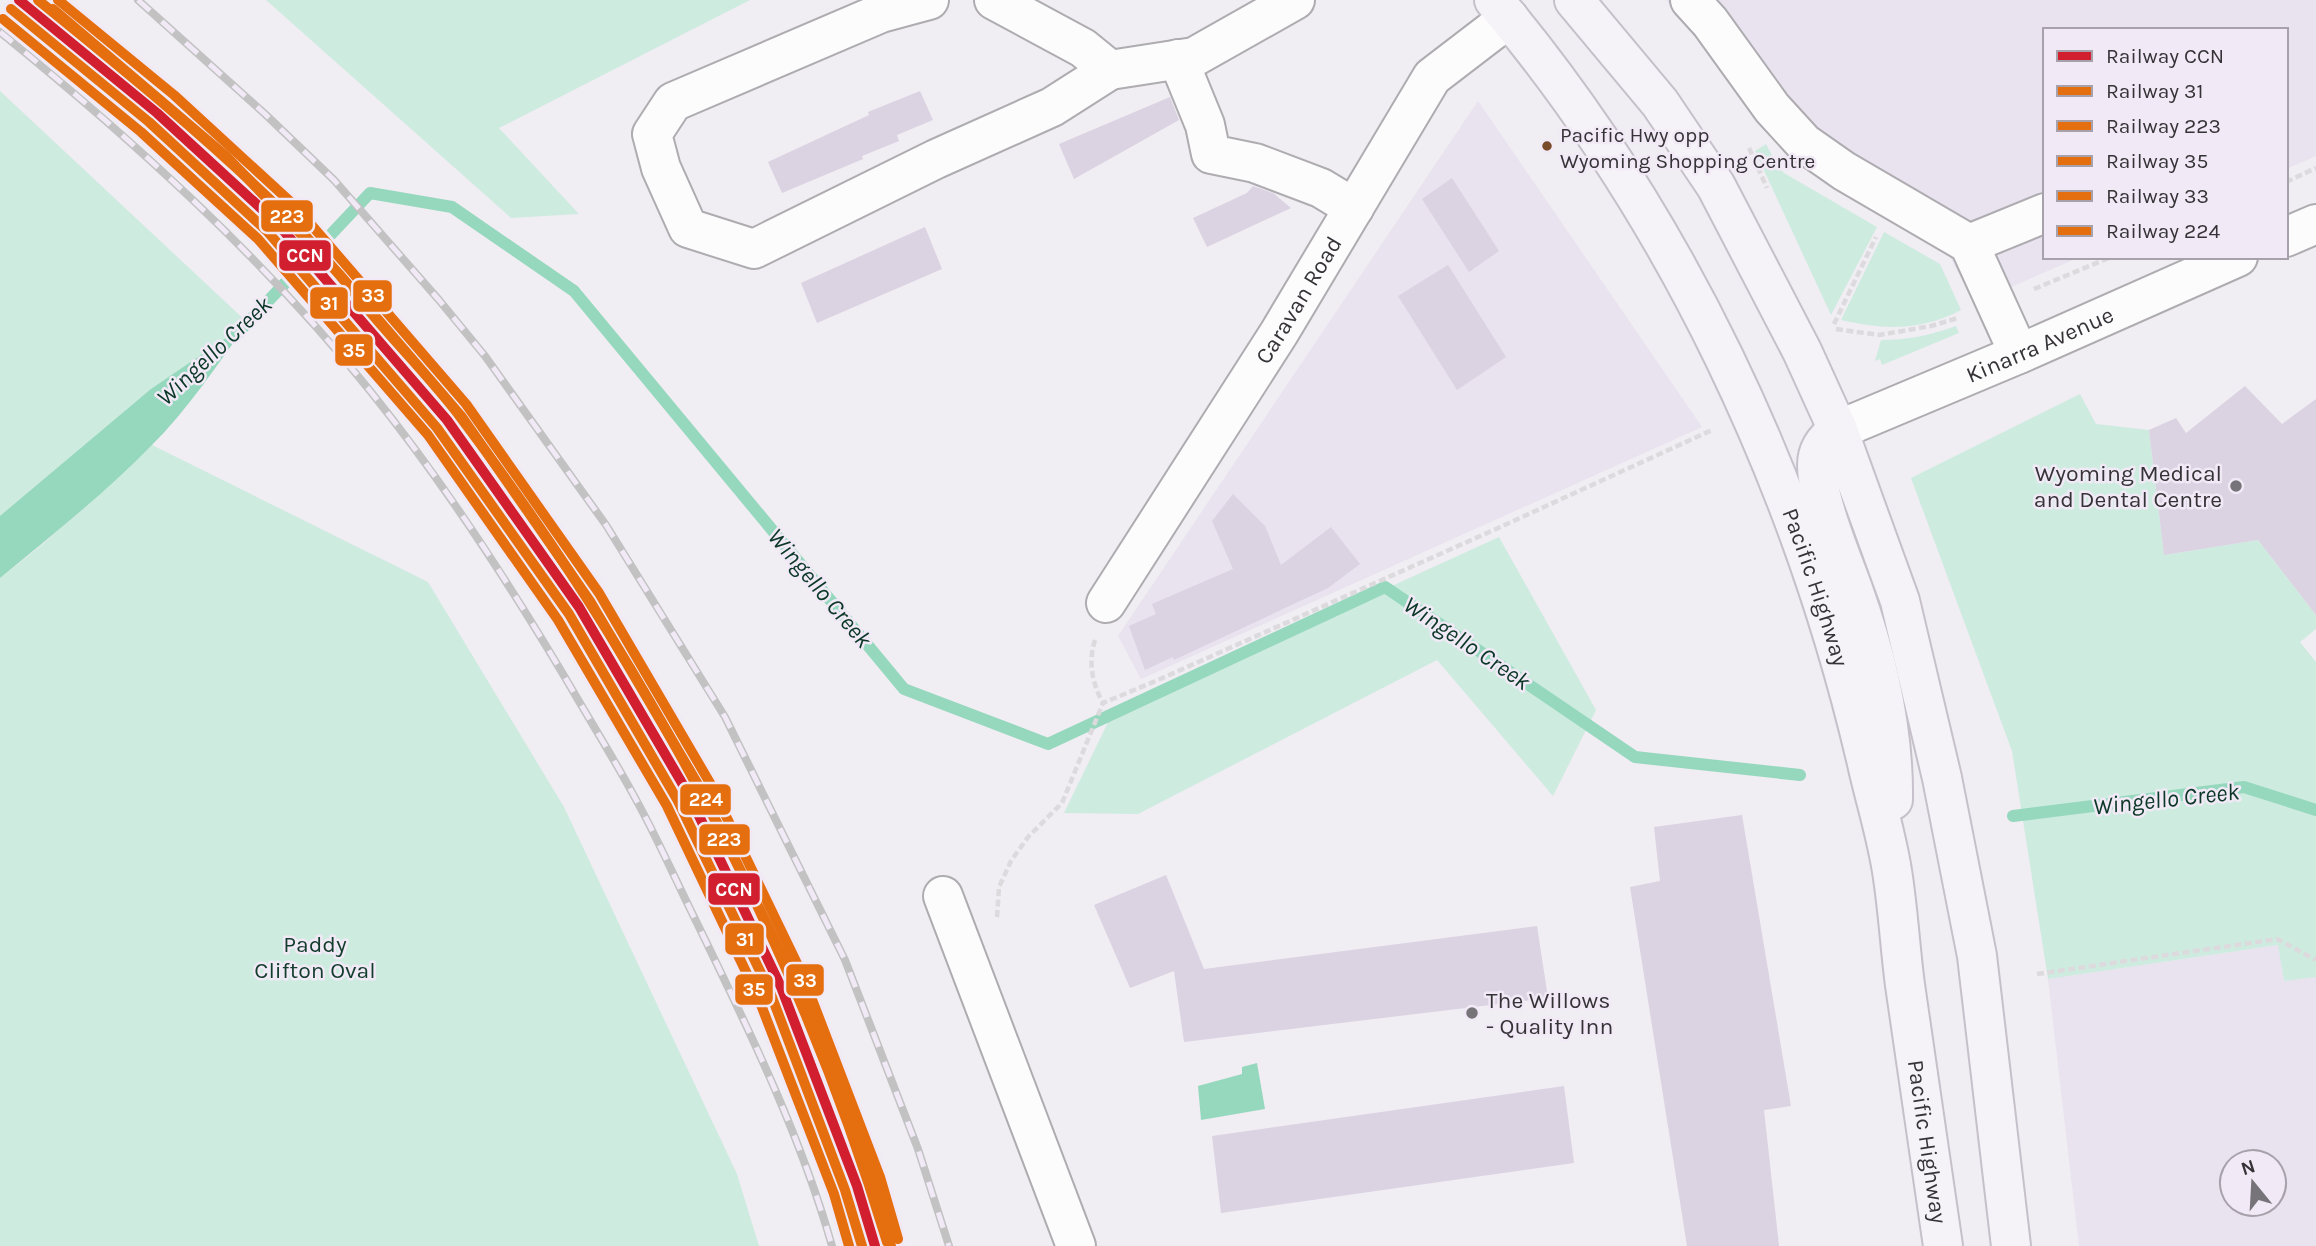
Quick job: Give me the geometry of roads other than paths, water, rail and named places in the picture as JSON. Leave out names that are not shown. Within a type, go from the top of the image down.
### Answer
[{"type":"main road","points":[[1574,0],[1660,103],[1716,186],[1802,351],[1838,430],[1900,601],[1942,778],[1977,956],[2011,1246]]},
{"type":"main road","name":"Pacific Highway","points":[[1502,9],[1580,110],[1686,282],[1743,398],[1800,537],[1856,717],[1892,869],[1942,1246]]},
{"type":"main road","points":[[1838,430],[1829,436],[1820,449],[1818,474],[1883,695],[1893,771],[1892,869]]},
{"type":"street","points":[[929,0],[881,13],[673,102],[652,134],[661,168],[688,228],[754,248],[936,159],[1052,107],[1110,70],[1194,57],[1295,0]]},
{"type":"street","points":[[994,0],[1083,48],[1110,70]]},
{"type":"street","points":[[1690,0],[1710,22],[1772,108],[1804,143],[1844,171],[1969,244],[2018,354]]},
{"type":"street","name":"Caravan Road","points":[[1106,603],[1279,333],[1432,77],[1502,9]]},
{"type":"street","points":[[1178,59],[1205,125],[1211,154],[1255,163],[1321,188],[1353,208]]},
{"type":"street","points":[[1969,244],[2043,214]]},
{"type":"street","points":[[2288,236],[2316,224]]},
{"type":"street","name":"Kinarra Avenue","points":[[1838,430],[2233,259]]},
{"type":"street","points":[[943,896],[1076,1246]]},
{"type":"water","points":[[248,323],[165,432],[96,497],[0,578],[0,516],[151,389]]},
{"type":"water","points":[[1257,1063],[1265,1109],[1201,1120],[1198,1086],[1242,1074],[1242,1067]]},
{"type":"waterway","name":"Wingello Creek","points":[[236,335],[370,193],[452,207],[574,291],[904,689],[1048,744],[1385,587],[1635,757],[1800,775]]},
{"type":"waterway","name":"Wingello Creek","points":[[2013,816],[2244,787],[2316,810]]},
{"type":"railway","points":[[138,0],[334,180],[485,356],[606,525],[725,717],[845,960],[918,1149],[949,1246]]},
{"type":"railway","points":[[0,32],[99,115],[241,247],[330,342],[400,429],[455,505],[532,622],[647,821],[771,1080],[804,1162],[832,1246]]},
{"type":"rail line","name":"CCN","points":[[19,0],[157,113],[276,222],[447,420],[579,607],[689,795],[781,987],[857,1186],[875,1246]]},
{"type":"rail line","name":"223","points":[[38,0],[193,129],[295,224],[449,403],[527,509],[592,606],[653,706],[709,809],[761,914],[808,1022],[850,1131],[887,1242]]},
{"type":"rail line","name":"33","points":[[58,0],[174,95],[295,206],[466,404],[599,593],[710,783],[803,976],[880,1177],[898,1239]]},
{"type":"rail line","name":"31","points":[[11,9],[149,122],[267,231],[437,428],[569,614],[678,801],[770,992],[845,1190],[862,1246]]},
{"type":"rail line","name":"224","points":[[53,9],[226,156],[340,275],[462,417],[590,601],[699,786],[797,985],[874,1186],[891,1246]]},
{"type":"rail line","name":"35","points":[[3,19],[141,132],[258,239],[428,435],[558,620],[667,806],[758,997],[834,1194],[849,1246]]},
{"type":"place","name":"Pacific Hwy opp Wyoming Shopping Centre","points":[[1547,146]]},
{"type":"place","name":"Wyoming Medical and Dental Centre","points":[[2236,486]]},
{"type":"place","name":"The Willows - Quality Inn","points":[[1472,1013]]},
{"type":"park label","name":"Paddy Clifton Oval","points":[[315,957]]}]
